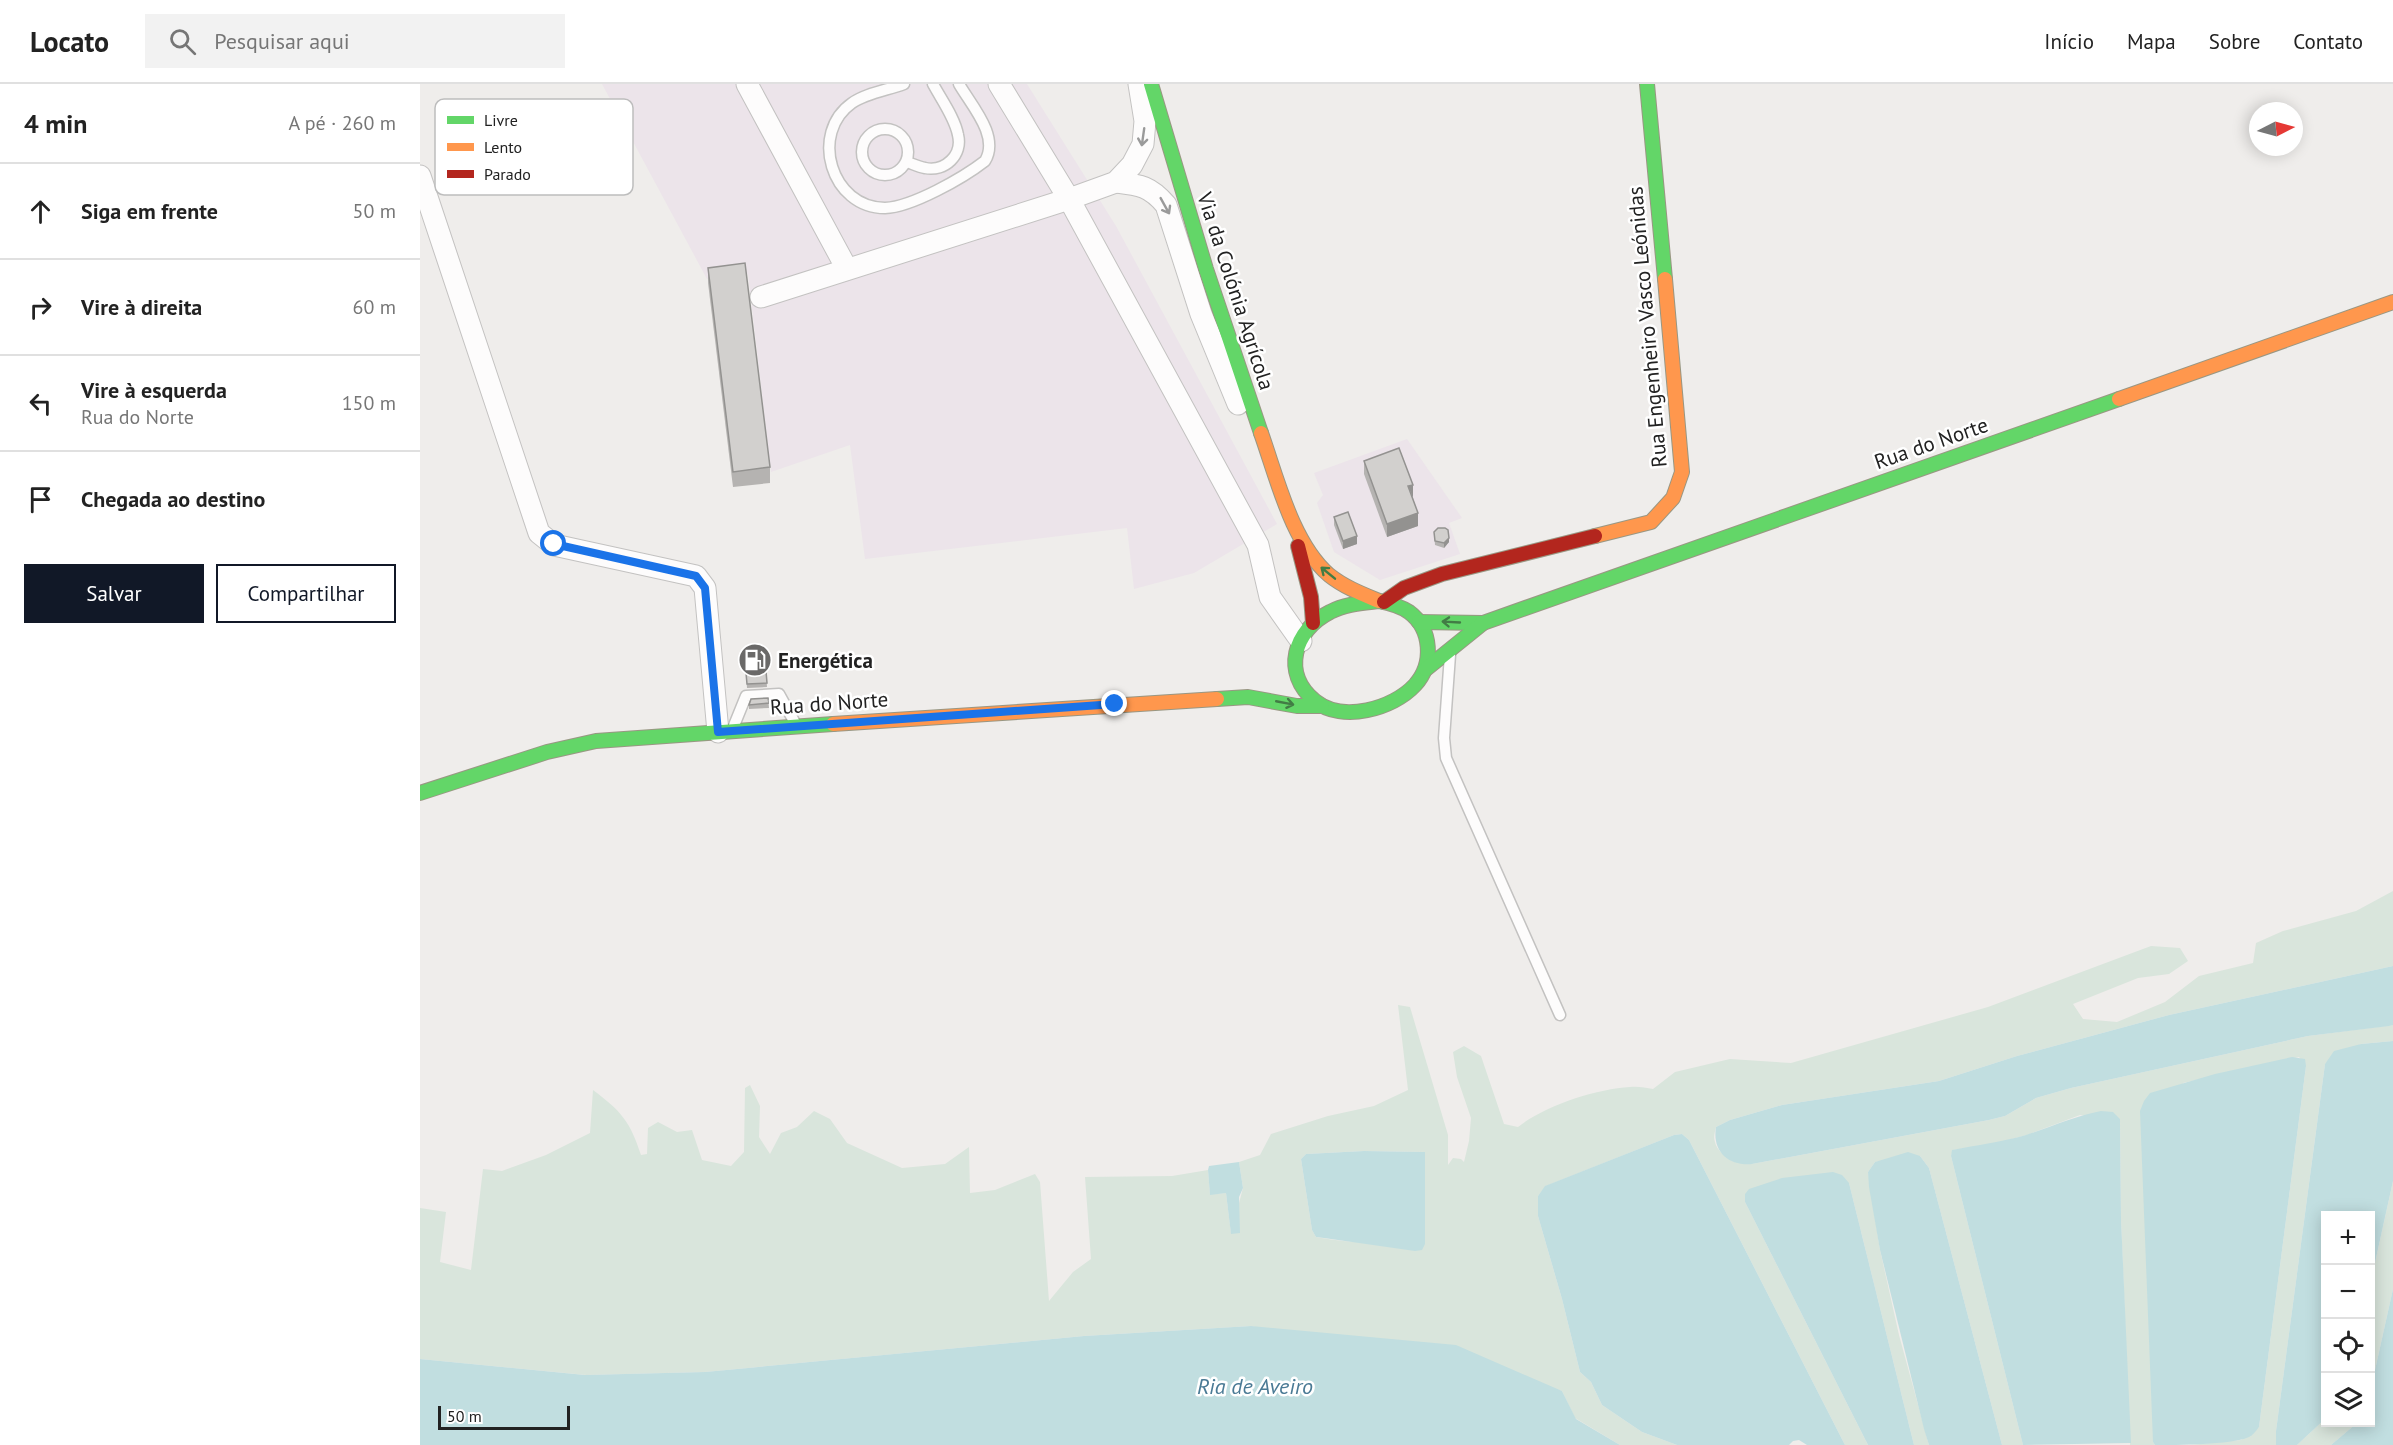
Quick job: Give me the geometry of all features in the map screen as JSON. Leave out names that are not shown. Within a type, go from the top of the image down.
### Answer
[{"type":"main road","name":"Via da Colónia Agrícola","points":[[1151,84],[1205,266],[1254,414],[1289,509],[1310,553],[1324,571],[1350,588],[1382,602]]},
{"type":"main road","name":"Rua Engenheiro Vasco Leónidas","points":[[1382,602],[1412,583],[1442,574],[1651,522],[1673,498],[1682,472],[1647,84]]},
{"type":"main road","name":"Rua do Norte","points":[[1426,669],[1483,624],[2393,302]]},
{"type":"main road","name":"Via da Colónia Agrícola","points":[[1289,509],[1311,597],[1313,623]]},
{"type":"main road","points":[[1283,673],[1293,661],[1301,641],[1313,623],[1342,607],[1382,602],[1414,617],[1426,634],[1428,652],[1426,669],[1414,686],[1393,700],[1377,707],[1341,712],[1322,706],[1308,694],[1297,679],[1293,661]]},
{"type":"main road","name":"Rua do Norte","points":[[1414,617],[1483,624]]},
{"type":"main road","name":"Rua do Norte","points":[[1248,697],[1270,685]]},
{"type":"main road","name":"Rua do Norte","points":[[420,793],[547,752],[596,741],[1115,704],[1248,697],[1297,706],[1322,706]]},
{"type":"street","points":[[747,84],[848,269]]},
{"type":"street","points":[[999,84],[1069,199],[1258,545],[1270,597],[1301,641]]},
{"type":"street","points":[[1116,182],[1132,165],[1143,144],[1145,121],[1139,84]]},
{"type":"street","points":[[420,176],[540,533],[554,544],[696,576],[705,588],[725,731]]},
{"type":"street","points":[[761,297],[1116,182],[1142,185],[1157,194],[1166,205],[1201,314],[1236,403],[1254,414]]},
{"type":"street","points":[[1414,617],[1423,590],[1442,574]]},
{"type":"lane","points":[[904,84],[852,103],[841,113],[830,141],[830,159],[843,190],[856,200],[870,205],[884,208],[915,201],[985,161],[989,155],[988,134],[959,84]]},
{"type":"lane","points":[[907,162],[926,168],[938,168],[952,160],[957,152],[958,132],[933,84]]},
{"type":"lane","points":[[879,130],[896,132],[908,144],[907,162],[893,175],[879,175],[871,171],[862,157],[866,140],[879,130]]},
{"type":"lane","points":[[1450,649],[1444,738],[1446,758],[1560,1016]]},
{"type":"lane","points":[[725,731],[746,696],[779,694],[797,726]]},
{"type":"shaded area","points":[[602,84],[1027,84],[1116,226],[1277,524],[1194,573],[1134,589],[1127,528],[865,559],[850,445],[771,472],[748,274],[707,279],[633,142],[633,99],[610,99]]},
{"type":"shaded area","points":[[1407,439],[1462,518],[1449,523],[1460,554],[1380,580],[1334,552],[1317,503],[1323,495],[1314,473]]},
{"type":"shaded area","points":[[2393,891],[2393,966],[2169,1015],[2017,1056],[1939,1081],[1782,1105],[1730,1120],[1716,1127],[1714,1134],[1717,1147],[1725,1155],[1742,1163],[1752,1164],[1989,1120],[2005,1116],[2036,1098],[2071,1088],[2308,1036],[2393,1025],[2393,1041],[2361,1044],[2325,1064],[2276,1445],[2189,1445],[2241,1440],[2259,1427],[2306,1066],[2299,1057],[2183,1083],[2153,1442],[2155,1445],[2130,1445],[2121,1219],[2120,1119],[2080,1115],[2027,1135],[1993,1144],[1953,1150],[1951,1156],[2023,1445],[2002,1445],[1929,1168],[1920,1156],[1875,1162],[1868,1172],[1880,1250],[1899,1335],[1929,1445],[1914,1445],[1849,1183],[1745,1194],[1745,1202],[1868,1445],[1845,1445],[1689,1140],[1682,1134],[1674,1135],[1546,1186],[1538,1196],[1538,1216],[1580,1372],[1591,1382],[1602,1405],[1642,1432],[1677,1445],[1620,1445],[1575,1418],[1562,1391],[1251,1326],[1084,1336],[705,1372],[586,1375],[420,1359],[420,1208],[446,1212],[440,1262],[471,1270],[483,1169],[502,1171],[546,1155],[590,1133],[593,1090],[611,1104],[623,1118],[633,1133],[641,1155],[647,1154],[648,1128],[658,1122],[677,1132],[692,1130],[702,1160],[731,1166],[744,1152],[745,1088],[750,1085],[760,1106],[759,1137],[770,1154],[781,1133],[797,1127],[814,1111],[830,1119],[847,1143],[902,1168],[945,1164],[969,1147],[970,1193],[995,1190],[1035,1174],[1040,1182],[1049,1301],[1073,1272],[1091,1259],[1085,1177],[1172,1176],[1208,1170],[1210,1194],[1226,1193],[1231,1233],[1243,1188],[1239,1162],[1260,1155],[1271,1134],[1328,1116],[1374,1106],[1408,1090],[1398,1005],[1410,1007],[1448,1135],[1448,1165],[1453,1158],[1464,1162],[1469,1141],[1471,1118],[1457,1077],[1453,1052],[1464,1046],[1481,1056],[1504,1124],[1518,1127],[1542,1112],[1586,1095],[1616,1088],[1653,1089],[1675,1072],[1730,1059],[1791,1063],[1988,1007],[2151,946],[2180,948],[2188,961],[2169,974],[2138,978],[2073,1004],[2083,1019],[2117,1022],[2165,1002],[2199,976],[2253,963],[2256,943],[2283,931],[2356,911]],"holes":[[[1364,1151],[1425,1152],[1425,1244],[1357,1242],[1316,1237],[1312,1230],[1301,1159],[1306,1154]]]},
{"type":"shaded area","points":[[2393,1181],[2393,1289],[2375,1370],[2375,1265]]},
{"type":"shaded area","points":[[2321,1423],[2321,1427],[2352,1427],[2331,1445],[2297,1445]]},
{"type":"water","points":[[2393,966],[2393,1025],[2308,1036],[2071,1088],[2036,1098],[2005,1116],[1989,1120],[1752,1164],[1729,1160],[1719,1150],[1715,1136],[1716,1127],[1730,1120],[1782,1105],[1939,1081],[2017,1056],[2169,1015]]},
{"type":"water","points":[[2393,1041],[2393,1181],[2375,1263],[2375,1211],[2321,1211],[2321,1423],[2297,1445],[2276,1445],[2325,1064],[2334,1051],[2361,1044]]},
{"type":"water","points":[[2292,1057],[2305,1059],[2306,1066],[2259,1427],[2249,1437],[2229,1442],[2155,1445],[2153,1442],[2140,1111],[2150,1093],[2215,1074]]},
{"type":"water","points":[[2101,1111],[2113,1112],[2120,1119],[2121,1219],[2131,1443],[2023,1445],[1951,1156],[1952,1150],[1999,1142]]},
{"type":"water","points":[[1682,1134],[1689,1140],[1845,1445],[1807,1445],[1799,1440],[1789,1445],[1677,1445],[1642,1432],[1602,1405],[1591,1382],[1580,1372],[1538,1216],[1538,1196],[1545,1186],[1674,1135]]},
{"type":"water","points":[[1364,1151],[1425,1152],[1425,1244],[1422,1250],[1415,1251],[1316,1237],[1312,1230],[1301,1159],[1306,1154]]},
{"type":"water","points":[[1908,1152],[1920,1156],[1929,1168],[2002,1445],[1929,1445],[1880,1250],[1869,1187],[1868,1172],[1875,1162]]},
{"type":"water","points":[[1239,1162],[1243,1188],[1239,1197],[1240,1233],[1231,1234],[1226,1193],[1210,1195],[1208,1170],[1209,1166]]},
{"type":"water","points":[[1833,1172],[1842,1175],[1849,1183],[1914,1445],[1868,1445],[1745,1202],[1745,1194],[1749,1189],[1782,1178]]},
{"type":"water","points":[[2393,1289],[2393,1445],[2331,1445],[2352,1427],[2375,1427],[2375,1370]]},
{"type":"water","name":"Ria de Aveiro","points":[[1251,1326],[1456,1345],[1562,1391],[1576,1419],[1620,1445],[420,1445],[420,1359],[585,1375],[705,1372],[1084,1336]]},
{"type":"building","points":[[745,263],[770,467],[733,472],[708,268]]},
{"type":"building","points":[[1399,448],[1413,485],[1408,486],[1418,513],[1387,524],[1364,461]]},
{"type":"building","points":[[1348,512],[1357,536],[1343,541],[1334,517]]},
{"type":"building","points":[[1438,528],[1448,530],[1449,538],[1444,543],[1435,541],[1434,532]]},
{"type":"building","points":[[766,671],[767,683],[747,684],[746,673]]},
{"type":"building","points":[[768,698],[769,703],[749,705],[751,699]]},
{"type":"traffic: fast","points":[[1151,84],[1206,269],[1261,433]]},
{"type":"traffic: fast","points":[[1647,84],[1665,279]]},
{"type":"traffic: fast","points":[[1426,669],[1483,623],[2119,399]]},
{"type":"traffic: fast","points":[[1379,601],[1409,612],[1422,628],[1426,637],[1428,657],[1421,677],[1415,685],[1394,701],[1381,706],[1353,712],[1326,708],[1304,690],[1298,678],[1295,665],[1300,641],[1318,620],[1330,612],[1360,603],[1379,601]]},
{"type":"traffic: fast","points":[[1419,622],[1483,623]]},
{"type":"traffic: fast","points":[[1217,699],[1248,697],[1297,706],[1322,706]]},
{"type":"traffic: fast","points":[[420,793],[547,752],[596,741],[833,724]]},
{"type":"traffic: slow","points":[[1595,536],[1651,522],[1673,498],[1682,472],[1665,279]]},
{"type":"traffic: slow","points":[[2119,399],[2393,302]]},
{"type":"traffic: slow","points":[[1261,433],[1295,528],[1316,562],[1341,583],[1379,601]]},
{"type":"traffic: slow","points":[[833,724],[1217,699]]},
{"type":"traffic: jam","points":[[1384,602],[1404,588],[1442,574],[1595,536]]},
{"type":"traffic: jam","points":[[1298,546],[1311,597],[1313,623]]},
{"type":"place","name":"Energética","points":[[755,660]]},
{"type":"route","points":[[554,544],[696,576],[705,588],[718,732],[1115,704]]}]
